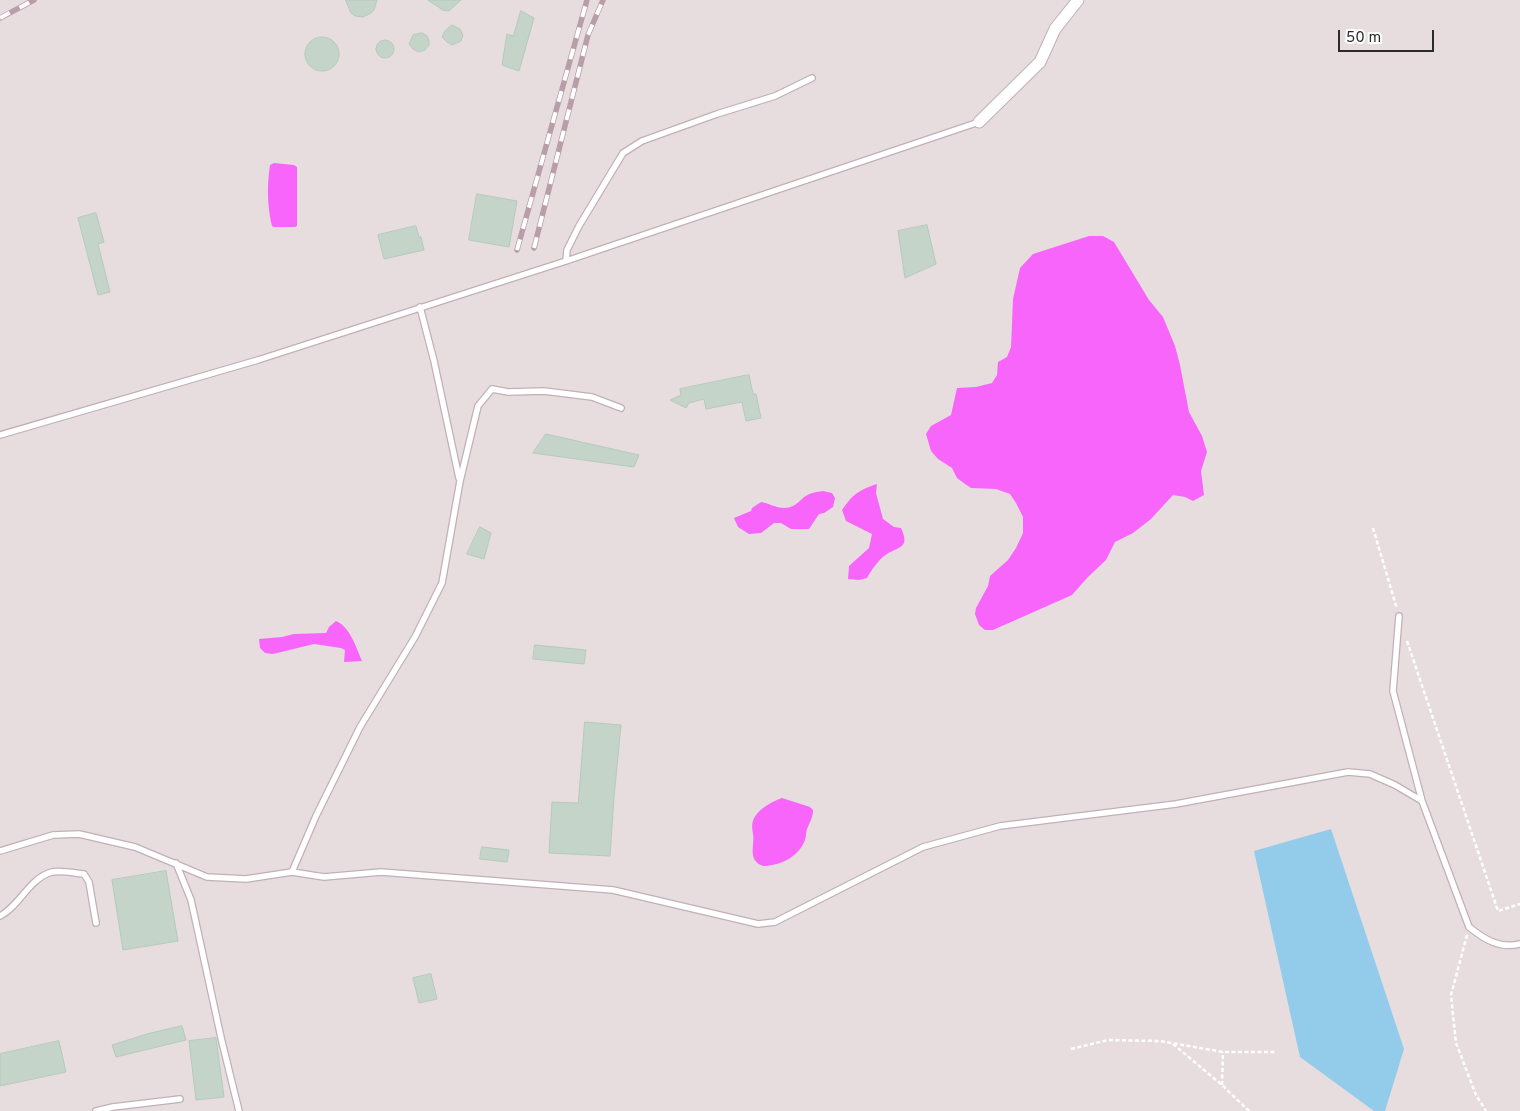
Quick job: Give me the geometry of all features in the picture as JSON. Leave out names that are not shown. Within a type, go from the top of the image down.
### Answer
[{"type":"street","points":[[979,122],[1040,62],[1055,29],[1078,0]]},
{"type":"lane","points":[[566,261],[567,250],[579,226],[623,153],[642,141],[717,114],[775,96],[812,78]]},
{"type":"lane","points":[[0,435],[258,360],[566,261],[979,122]]},
{"type":"lane","points":[[420,307],[460,481]]},
{"type":"lane","points":[[292,872],[316,816],[360,727],[414,637],[442,583],[460,481],[478,406],[492,389],[508,392],[544,391],[592,397],[621,408]]},
{"type":"lane","points":[[1399,616],[1393,691],[1422,801],[1469,927],[1484,939],[1499,944],[1520,944]]},
{"type":"lane","points":[[0,851],[53,835],[79,834],[135,847],[208,877],[246,879],[292,872],[324,877],[381,872],[613,890],[758,924],[775,922],[923,847],[1000,826],[1176,804],[1348,772],[1370,774],[1395,785],[1422,801]]},
{"type":"lane","points":[[176,863],[191,900],[239,1111]]},
{"type":"lane","points":[[0,916],[17,903],[40,877],[53,872],[74,872],[84,874],[88,882],[96,923]]},
{"type":"lane","points":[[96,1111],[180,1098]]},
{"type":"path","points":[[1373,528],[1399,616],[1498,911],[1520,904]]},
{"type":"path","points":[[1469,927],[1451,995],[1456,1043],[1476,1095],[1486,1111]]},
{"type":"path","points":[[1071,1049],[1108,1040],[1160,1041],[1223,1052],[1276,1052]]},
{"type":"path","points":[[1172,1043],[1222,1085],[1249,1111]]},
{"type":"path","points":[[1222,1085],[1223,1052]]},
{"type":"shaded area","points":[[0,0],[1520,0],[1520,1111],[0,1111]]},
{"type":"shaded area","points":[[274,163],[297,167],[297,226],[295,227],[272,226],[268,203],[268,188],[270,165]]},
{"type":"shaded area","points":[[1089,236],[1103,236],[1114,242],[1149,300],[1163,317],[1175,346],[1189,412],[1202,436],[1207,452],[1201,471],[1204,495],[1193,501],[1185,497],[1173,495],[1151,519],[1133,533],[1115,542],[1106,560],[1072,595],[993,630],[985,630],[979,625],[975,614],[976,608],[988,586],[990,576],[1008,560],[1016,548],[1023,533],[1023,517],[1010,494],[996,489],[971,488],[957,478],[952,468],[938,459],[931,451],[926,434],[931,426],[951,415],[957,388],[976,387],[992,383],[997,375],[998,362],[1007,357],[1011,347],[1013,299],[1020,268],[1033,254]]},
{"type":"shaded area","points":[[877,484],[876,493],[883,519],[894,527],[901,528],[904,535],[904,543],[900,548],[881,559],[867,578],[859,580],[848,579],[849,566],[869,548],[872,534],[846,521],[842,510],[857,493]]},
{"type":"shaded area","points":[[823,491],[832,493],[835,498],[833,507],[819,514],[809,529],[791,529],[781,523],[774,523],[761,533],[749,534],[738,527],[734,518],[751,511],[752,508],[761,502],[787,508],[795,505],[804,497]]},
{"type":"shaded area","points":[[336,621],[349,633],[362,661],[344,662],[345,650],[314,644],[273,654],[265,653],[260,648],[259,639],[294,634],[326,633],[329,627]]},
{"type":"shaded area","points":[[782,798],[810,807],[813,810],[812,817],[805,840],[793,856],[782,862],[763,866],[753,856],[753,822],[761,810]]},
{"type":"shaded area","points":[[1331,829],[1404,1049],[1385,1111],[1374,1111],[1300,1057],[1254,851]]},
{"type":"building","points":[[346,0],[377,0],[374,10],[363,17],[355,16],[351,13]]},
{"type":"building","points":[[428,0],[461,0],[449,11],[443,10]]},
{"type":"building","points":[[521,11],[534,18],[519,71],[502,65],[507,34],[513,36]]},
{"type":"building","points":[[452,25],[460,29],[463,35],[461,41],[452,45],[442,37],[445,31]]},
{"type":"building","points":[[422,33],[427,36],[429,45],[425,50],[419,52],[409,44],[413,35]]},
{"type":"building","points":[[322,37],[329,38],[334,42],[338,47],[338,61],[334,66],[329,70],[322,71],[315,70],[310,66],[306,61],[305,54],[306,47],[310,42],[315,38]]},
{"type":"building","points":[[381,40],[389,40],[394,45],[392,56],[381,58],[376,53],[376,45]]},
{"type":"building","points":[[477,194],[517,201],[509,247],[469,240]]},
{"type":"building","points":[[96,213],[104,242],[98,244],[110,292],[98,295],[78,218]]},
{"type":"building","points":[[927,225],[936,264],[905,278],[898,231]]},
{"type":"building","points":[[416,226],[424,250],[384,259],[378,235]]},
{"type":"building","points":[[749,375],[753,394],[756,394],[761,418],[746,421],[742,402],[706,409],[704,399],[689,403],[686,408],[670,400],[681,395],[680,389]]},
{"type":"building","points":[[546,434],[639,455],[634,467],[533,453]]},
{"type":"building","points":[[480,527],[491,533],[484,559],[467,554]]},
{"type":"building","points":[[535,645],[586,650],[584,664],[533,659]]},
{"type":"building","points":[[585,722],[621,725],[610,856],[549,853],[552,802],[578,803]]},
{"type":"building","points":[[482,847],[509,850],[507,862],[480,859]]},
{"type":"building","points":[[166,871],[178,941],[123,950],[112,880]]},
{"type":"building","points":[[431,974],[437,999],[419,1003],[413,978]]},
{"type":"building","points":[[182,1026],[186,1040],[116,1057],[112,1045]]},
{"type":"building","points":[[216,1038],[224,1097],[196,1100],[189,1041]]},
{"type":"building","points":[[59,1041],[66,1072],[0,1086],[0,1054]]},
{"type":"railway","points":[[0,18],[34,0]]},
{"type":"railway","points":[[517,250],[587,0]]},
{"type":"railway","points":[[534,248],[588,35],[603,0]]}]
